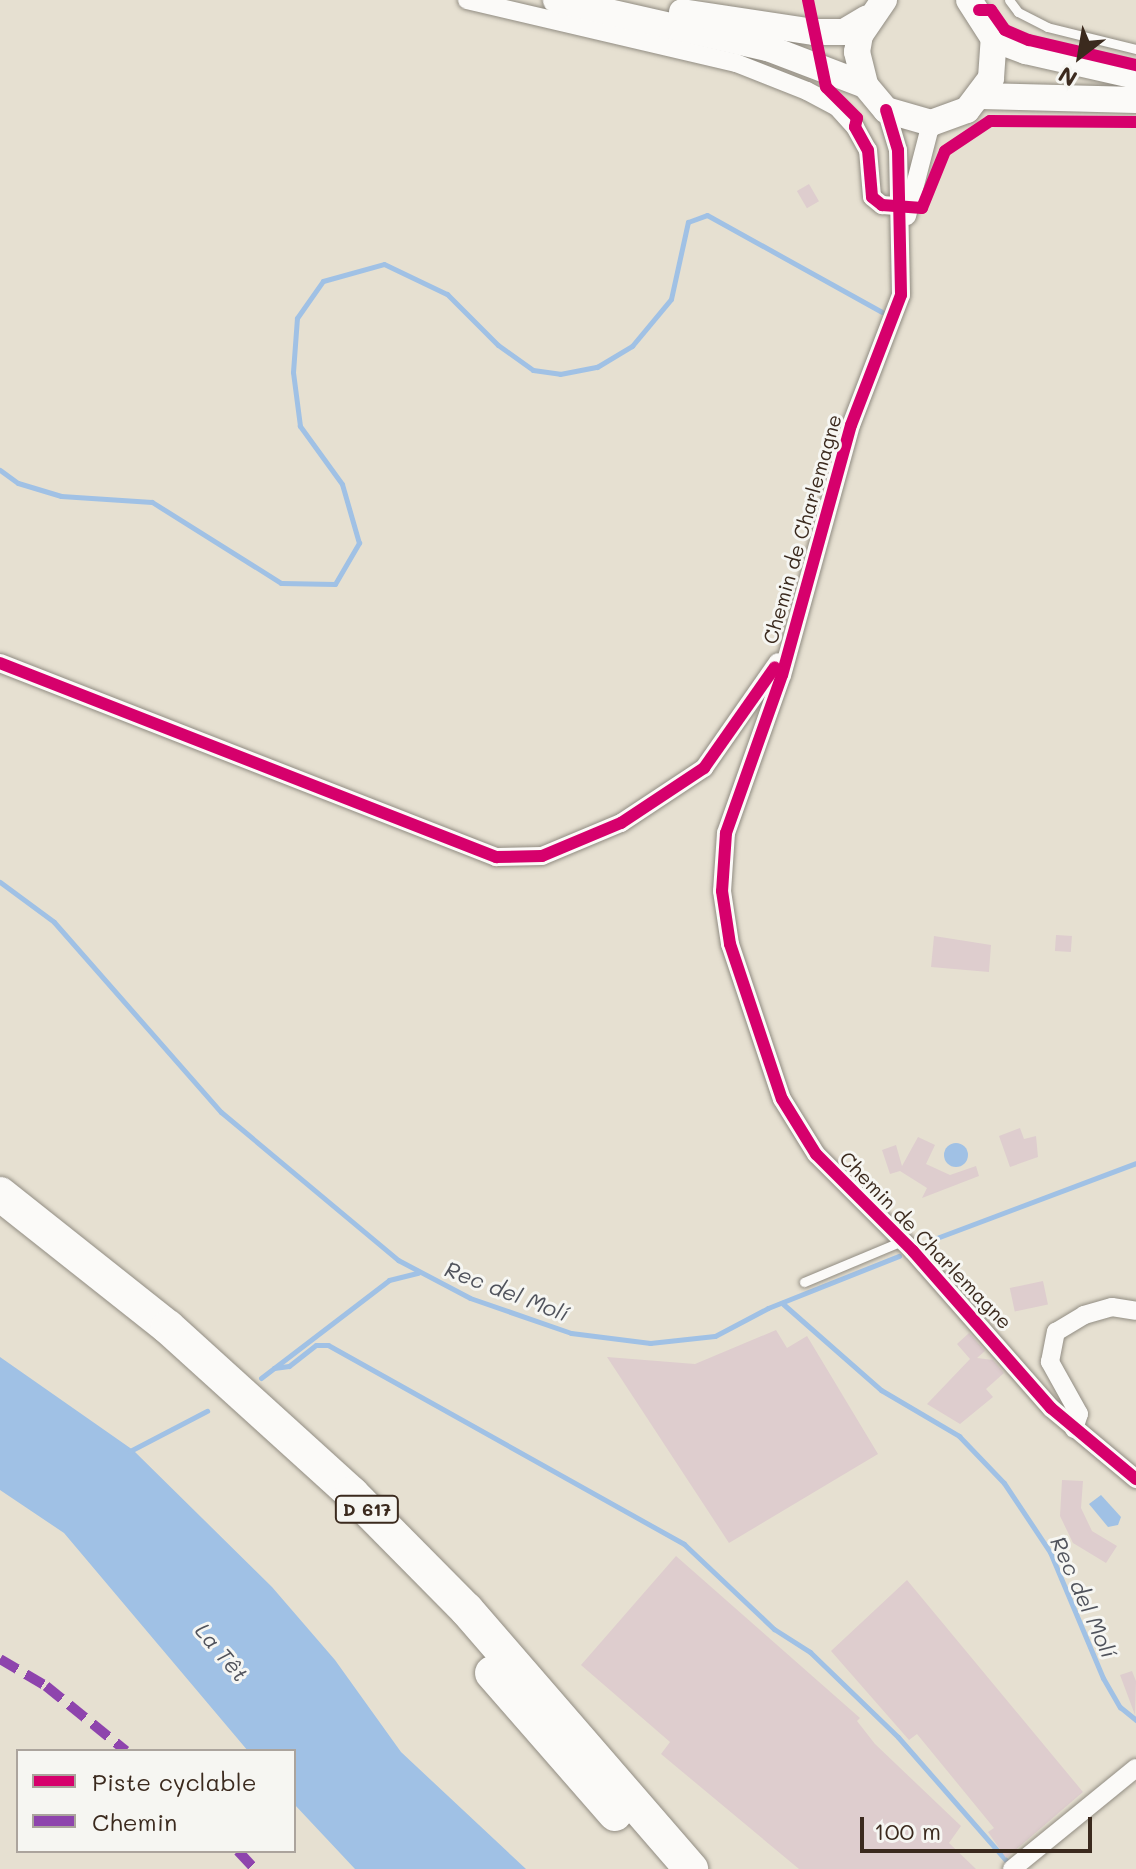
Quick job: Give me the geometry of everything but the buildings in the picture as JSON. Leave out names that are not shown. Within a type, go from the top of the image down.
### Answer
[{"type":"highway","name":"D 617","points":[[0,1194],[168,1327],[352,1494],[466,1609],[691,1869]]},
{"type":"highway","name":"D 617","points":[[0,1217],[166,1346],[271,1445],[446,1620],[662,1869]]},
{"type":"main road","points":[[556,0],[768,48],[865,85]]},
{"type":"main road","points":[[606,0],[814,32],[844,32],[876,6]]},
{"type":"main road","points":[[876,6],[857,52],[865,85],[886,110],[931,123],[967,110],[981,96],[995,59],[994,39],[973,1]]},
{"type":"main road","points":[[994,39],[1136,76]]},
{"type":"main road","points":[[981,96],[1136,100]]},
{"type":"street","points":[[467,0],[736,63],[807,91],[837,107],[855,127],[868,150],[872,197],[882,205],[905,207]]},
{"type":"street","name":"Chemin de Charlemagne","points":[[886,110],[898,150],[905,207],[901,295],[851,425],[759,750],[726,833],[722,891],[730,944],[782,1099],[816,1154],[902,1241],[1074,1429],[1136,1479]]},
{"type":"street","name":"Chemin de Charlemagne","points":[[905,207],[931,123]]},
{"type":"street","points":[[0,663],[496,857],[542,856],[621,823],[704,768],[760,695],[793,635]]},
{"type":"street","points":[[1074,1429],[1079,1414],[1050,1362],[1056,1332],[1084,1315],[1112,1307],[1136,1311]]},
{"type":"street","points":[[1014,1868],[1136,1768]]},
{"type":"lane","points":[[1009,0],[1018,12],[1047,27],[1136,49]]},
{"type":"lane","points":[[804,1282],[902,1241]]},
{"type":"water","points":[[956,1143],[967,1150],[968,1155],[961,1166],[956,1167],[945,1160],[944,1155],[951,1144]]},
{"type":"water","name":"La Têt","points":[[0,1357],[133,1450],[272,1587],[335,1660],[401,1752],[526,1869],[355,1869],[296,1806],[296,1749],[246,1749],[64,1533],[0,1490]]},
{"type":"water","points":[[1101,1495],[1121,1517],[1118,1525],[1108,1527],[1089,1504]]},
{"type":"waterway","points":[[0,470],[18,483],[61,496],[152,502],[281,583],[335,584],[359,543],[342,484],[300,426],[293,372],[297,318],[323,281],[384,264],[447,294],[498,345],[533,370],[560,374],[597,367],[632,346],[671,299],[688,222],[707,215],[882,312]]},
{"type":"waterway","name":"Rec del Molí","points":[[0,882],[54,922],[221,1112],[398,1260],[470,1298],[571,1333],[650,1343],[715,1336],[768,1308],[899,1256]]},
{"type":"waterway","points":[[926,1242],[1136,1163]]},
{"type":"waterway","points":[[261,1378],[389,1280],[418,1273]]},
{"type":"waterway","name":"Rec del Molí","points":[[782,1303],[881,1390],[959,1436],[1004,1483],[1050,1552],[1103,1678],[1120,1707],[1136,1720]]},
{"type":"waterway","points":[[274,1368],[289,1366],[316,1345],[328,1345],[684,1544],[774,1629],[810,1652],[898,1737],[1010,1865]]},
{"type":"waterway","points":[[130,1451],[207,1411]]},
{"type":"marked path","points":[[0,1659],[46,1686],[124,1749]]},
{"type":"marked path","points":[[240,1853],[255,1869]]},
{"type":"cycle path","points":[[808,0],[826,87],[857,118],[855,127],[868,150],[872,197],[882,205],[922,208],[945,151],[990,121],[1136,122]]},
{"type":"cycle path","points":[[979,10],[991,10],[1005,30],[1029,40],[1136,65]]},
{"type":"cycle path","points":[[886,110],[898,150],[901,295],[851,425],[782,675],[726,833],[722,891],[730,944],[782,1099],[816,1154],[913,1251],[1051,1408],[1136,1479]]},
{"type":"cycle path","points":[[0,663],[496,857],[542,856],[621,823],[704,768],[775,667]]}]
